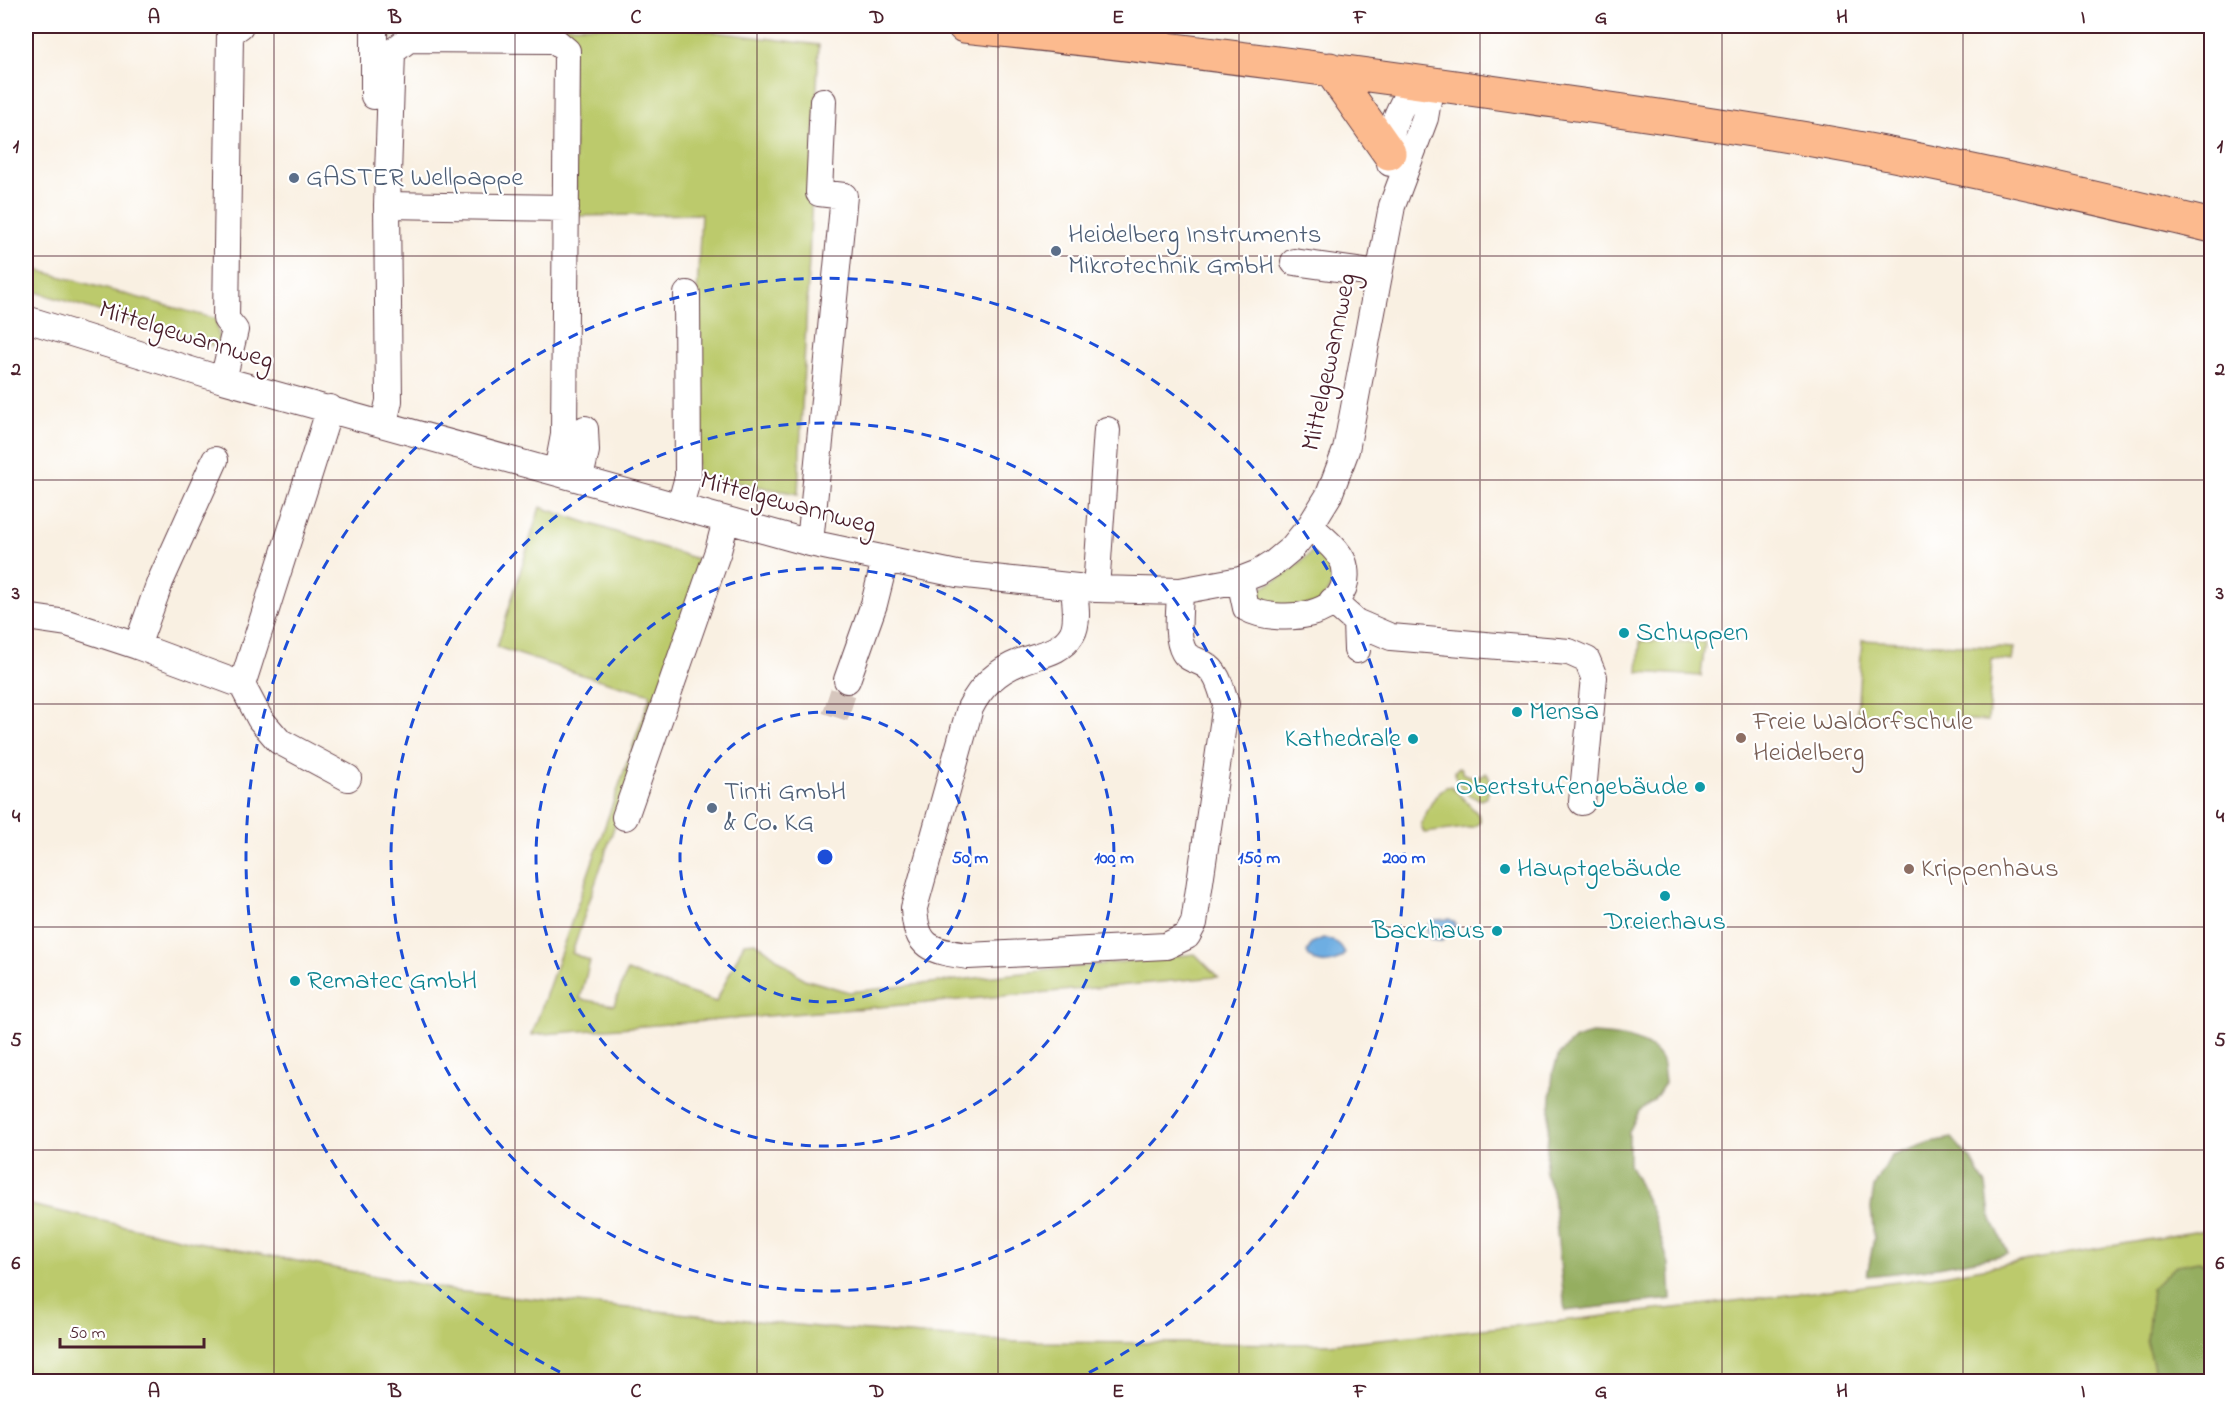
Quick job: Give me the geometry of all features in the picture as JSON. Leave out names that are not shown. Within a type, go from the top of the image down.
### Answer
[{"type":"main road","points":[[964,26],[1101,40],[1330,69],[1689,120],[1912,158],[2211,226]]},
{"type":"main road","points":[[1330,69],[1389,153]]},
{"type":"street","points":[[223,380],[235,330],[226,319],[230,33],[240,26]]},
{"type":"street","points":[[374,26],[374,387],[377,421]]},
{"type":"street","points":[[377,421],[389,401],[387,205],[392,52],[409,39],[554,40],[567,51],[564,435],[568,475]]},
{"type":"street","name":"Mittelgewannweg","points":[[26,319],[223,380],[810,543],[957,574],[1085,589],[1180,591],[1240,580],[1274,563],[1292,548],[1310,526],[1329,495],[1346,450],[1392,206],[1425,118],[1423,82]]},
{"type":"street","name":"Mittelgewannweg","points":[[1392,206],[1389,153],[1396,114],[1423,82]]},
{"type":"street","points":[[810,543],[844,196],[819,193],[823,101]]},
{"type":"street","points":[[387,205],[566,208]]},
{"type":"street","points":[[1294,262],[1379,274]]},
{"type":"street","points":[[680,506],[688,477],[687,294]]},
{"type":"street","points":[[242,685],[330,408]]},
{"type":"street","points":[[568,475],[586,451],[585,429]]},
{"type":"street","points":[[1107,430],[1085,589],[1072,633],[1059,648],[1041,656],[1022,660],[993,677],[980,690],[970,708],[914,908],[919,937],[931,947],[945,953],[968,956],[1166,946],[1186,936],[1194,923],[1226,704],[1218,679],[1206,665],[1186,655],[1183,648],[1180,640],[1180,591]]},
{"type":"street","points":[[137,646],[160,582],[215,460]]},
{"type":"street","points":[[625,817],[718,551],[726,520]]},
{"type":"street","points":[[1240,580],[1246,608],[1254,612],[1281,616],[1307,615],[1324,609],[1338,595],[1345,582],[1345,567],[1341,556],[1310,526]]},
{"type":"street","points":[[847,680],[874,604],[885,560]]},
{"type":"street","points":[[1332,601],[1356,622],[1391,637],[1569,652],[1587,660],[1594,677],[1582,802]]},
{"type":"street","points":[[26,616],[67,623],[242,685],[260,719],[279,741],[348,778]]},
{"type":"street","points":[[1356,622],[1357,650]]},
{"type":"green space","points":[[382,26],[670,26],[819,45],[798,494],[697,475],[697,294],[701,214],[577,216],[570,40],[411,29],[392,37],[384,56]]},
{"type":"green space","points":[[26,267],[216,319],[220,348],[26,289]]},
{"type":"green space","points":[[540,507],[703,561],[572,953],[590,961],[580,999],[614,1005],[627,971],[716,1002],[744,943],[756,942],[804,979],[849,992],[1195,954],[1218,977],[532,1035],[651,694],[582,675],[497,647]]},
{"type":"green space","points":[[1316,547],[1328,555],[1338,573],[1321,603],[1268,609],[1248,595],[1285,575]]},
{"type":"green space","points":[[1862,640],[2014,648],[2012,661],[1992,659],[1988,721],[1857,714]]},
{"type":"green space","points":[[1640,641],[1705,642],[1701,676],[1638,672]]},
{"type":"green space","points":[[1458,768],[1462,769],[1462,773],[1471,776],[1477,777],[1486,773],[1489,776],[1487,797],[1481,800],[1463,790],[1457,781],[1455,771]]},
{"type":"green space","points":[[1451,786],[1477,813],[1480,822],[1474,827],[1424,833],[1421,825],[1428,809],[1437,794]]},
{"type":"green space","points":[[1592,1034],[1640,1042],[1656,1052],[1662,1061],[1665,1083],[1654,1100],[1639,1111],[1629,1132],[1629,1164],[1653,1213],[1669,1264],[1671,1299],[1565,1311],[1553,1193],[1545,1174],[1553,1072],[1559,1054],[1575,1039]]},
{"type":"green space","points":[[1952,1138],[1972,1161],[1986,1185],[1990,1215],[2008,1254],[1922,1270],[1867,1276],[1874,1238],[1871,1208],[1874,1187],[1891,1156],[1930,1142]]},
{"type":"green space","points":[[26,1204],[197,1242],[455,1291],[828,1328],[1016,1342],[1329,1344],[1553,1322],[1907,1281],[2211,1229],[2211,1381],[26,1382]]},
{"type":"green space","points":[[2199,1261],[2211,1268],[2211,1381],[2157,1381],[2147,1341],[2152,1289],[2175,1266]]},
{"type":"water","points":[[1450,919],[1455,923],[1456,928],[1442,941],[1431,940],[1427,932],[1428,925],[1435,920]]},
{"type":"water","points":[[1323,938],[1341,946],[1345,953],[1337,961],[1320,963],[1310,957],[1307,952],[1312,943]]},
{"type":"tunnel","points":[[835,717],[847,680]]},
{"type":"place","name":"GASTER Wellpappe","points":[[294,178]]},
{"type":"place","name":"Heidelberg Instruments Mikrotechnik GmbH","points":[[1056,251]]},
{"type":"place","name":"Schuppen","points":[[1624,633]]},
{"type":"place","name":"Mensa","points":[[1517,712]]},
{"type":"place","name":"Freie Waldorfschule Heidelberg","points":[[1741,738]]},
{"type":"place","name":"Kathedrale","points":[[1413,739]]},
{"type":"place","name":"Obertstufengebäude","points":[[1700,787]]},
{"type":"place","name":"Tinti GmbH & Co. KG","points":[[712,808]]},
{"type":"place","name":"Hauptgebäude","points":[[1505,869]]},
{"type":"place","name":"Krippenhaus","points":[[1909,869]]},
{"type":"place","name":"Dreierhaus","points":[[1665,896]]},
{"type":"place","name":"Backhaus","points":[[1497,931]]},
{"type":"place","name":"Rematec GmbH","points":[[295,981]]}]
